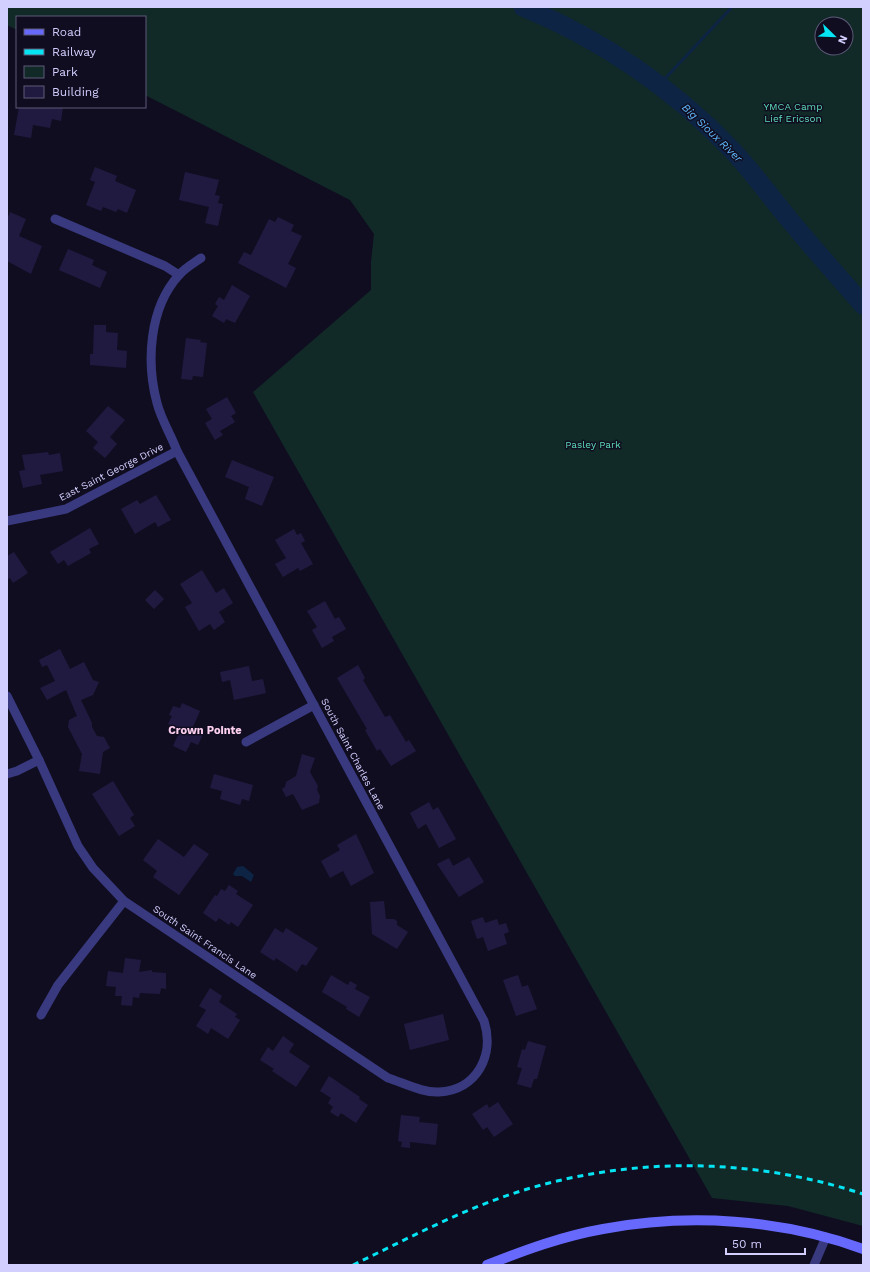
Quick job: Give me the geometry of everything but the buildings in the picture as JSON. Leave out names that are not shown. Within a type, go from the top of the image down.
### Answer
[{"type":"main road","points":[[487,1265],[525,1250],[575,1236],[609,1228],[660,1221],[714,1220],[741,1222],[788,1229],[826,1237],[863,1249]]},
{"type":"street","points":[[55,219],[165,266],[179,275],[201,258]]},
{"type":"street","name":"South Saint Charles Lane","points":[[179,275],[166,296],[155,322],[151,345],[152,378],[157,404],[178,451],[484,1021],[488,1033],[488,1047],[480,1072]]},
{"type":"street","name":"East Saint George Drive","points":[[7,521],[66,509],[178,451]]},
{"type":"street","name":"South Saint Francis Lane","points":[[7,696],[39,760],[78,846],[93,868],[124,901],[388,1078],[438,1092],[452,1090],[474,1079],[480,1072]]},
{"type":"street","points":[[246,742],[314,705]]},
{"type":"street","points":[[7,774],[17,771],[39,760]]},
{"type":"street","points":[[41,1015],[58,985],[124,901]]},
{"type":"street","points":[[814,1265],[826,1237]]},
{"type":"green space","name":"Pasley Park","points":[[7,7],[863,7],[863,1226],[788,1206],[712,1198],[253,392],[371,290],[371,262],[374,234],[350,200],[146,96],[146,16],[16,16],[16,30],[7,25]]},
{"type":"water","points":[[243,866],[254,875],[251,882],[242,876],[235,876],[233,874],[237,867]]},
{"type":"waterway","name":"Big Sioux River","points":[[523,7],[580,34],[608,50],[661,86],[686,106],[732,150],[797,229],[863,305]]},
{"type":"waterway","points":[[658,86],[732,7]]},
{"type":"railway","points":[[353,1265],[437,1224],[502,1197],[566,1179],[609,1171],[651,1167],[694,1166],[737,1168],[779,1173],[821,1182],[863,1194]]},
{"type":"district","name":"Crown Pointe","points":[[205,730]]},
{"type":"park label","name":"YMCA Camp Lief Ericson","points":[[793,112]]}]
